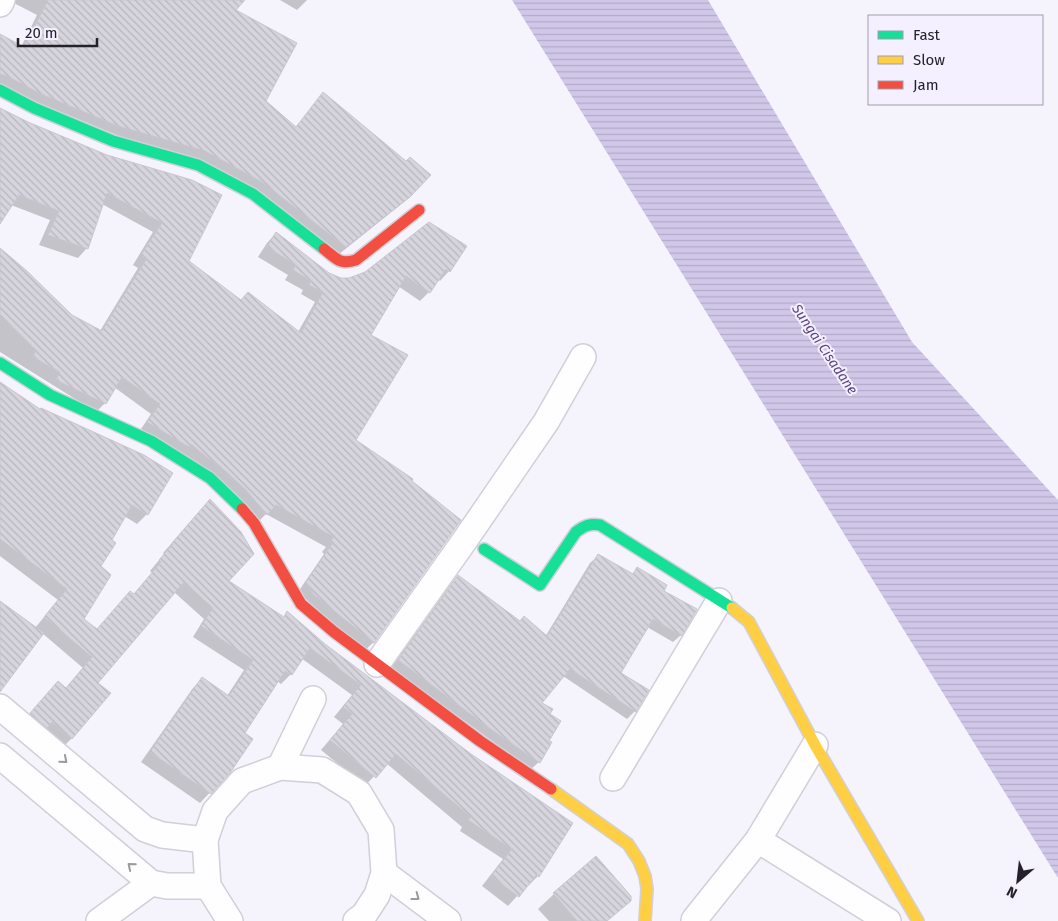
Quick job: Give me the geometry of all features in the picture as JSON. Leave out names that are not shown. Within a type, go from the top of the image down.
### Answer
[{"type":"street","points":[[0,4],[2,0]]},
{"type":"street","points":[[0,90],[34,108],[113,141],[198,165],[253,194],[339,261],[345,263],[356,260],[419,210]]},
{"type":"street","points":[[377,664],[546,422],[583,357]]},
{"type":"street","points":[[0,363],[50,395],[151,440],[210,478],[234,500],[254,523],[301,604],[334,632],[480,740],[628,844],[639,861],[645,876],[647,889],[645,921]]},
{"type":"street","points":[[484,549],[540,585],[579,529],[590,524],[603,526],[738,612],[749,622],[816,744],[918,921]]},
{"type":"street","points":[[613,778],[719,601]]},
{"type":"street","points":[[280,766],[313,698]]},
{"type":"street","points":[[0,707],[145,829],[162,835],[204,840]]},
{"type":"street","points":[[34,735],[4,760],[151,883],[167,886],[208,886]]},
{"type":"street","points":[[694,920],[758,840],[816,744]]},
{"type":"street","points":[[230,921],[208,886],[204,840],[215,811],[242,781],[280,766],[322,770],[359,793],[381,830],[384,873],[364,919]]},
{"type":"street","points":[[758,840],[888,921]]},
{"type":"street","points":[[384,873],[448,921]]},
{"type":"street","points":[[99,921],[151,883]]},
{"type":"water","name":"Sungai Cisadane","points":[[512,0],[708,0],[912,342],[1058,500],[1058,878]]},
{"type":"building","points":[[48,0],[245,0],[236,10],[297,43],[266,101],[296,127],[323,92],[406,161],[410,157],[431,175],[410,197],[346,247],[262,182],[205,151],[118,126],[41,94],[0,74],[0,34],[24,47]]},
{"type":"building","points":[[0,108],[28,122],[107,155],[192,180],[222,195],[189,261],[241,300],[248,292],[301,333],[323,292],[309,285],[311,281],[293,270],[296,265],[267,247],[276,232],[329,273],[341,278],[349,278],[365,272],[429,222],[467,246],[450,272],[446,269],[430,293],[406,276],[371,335],[408,355],[356,440],[413,479],[412,481],[461,520],[374,643],[313,594],[306,582],[332,544],[330,542],[334,537],[276,505],[267,515],[246,490],[221,467],[191,444],[189,447],[147,422],[160,404],[122,377],[106,404],[56,380],[60,372],[33,357],[36,350],[0,316],[0,248],[27,271],[72,315],[102,331],[147,258],[141,255],[162,223],[107,193],[88,249],[48,235],[59,211],[19,195],[0,224]]},
{"type":"building","points":[[0,382],[40,409],[144,455],[173,473],[148,515],[132,505],[112,540],[116,543],[101,566],[111,575],[84,619],[97,629],[130,591],[134,594],[161,562],[159,560],[172,543],[210,499],[241,532],[254,554],[229,581],[284,617],[287,611],[325,644],[471,754],[573,823],[539,877],[537,874],[519,897],[491,876],[512,849],[468,820],[471,817],[396,754],[376,778],[330,740],[352,714],[343,707],[361,685],[310,648],[292,675],[285,671],[245,733],[253,739],[230,773],[211,794],[150,752],[202,677],[229,696],[253,660],[201,626],[213,608],[184,582],[98,683],[111,693],[72,739],[52,722],[47,728],[30,713],[58,681],[66,688],[92,657],[44,617],[67,589],[0,539]]},
{"type":"building","points":[[598,554],[633,574],[637,567],[667,585],[664,591],[697,609],[682,636],[653,619],[621,673],[649,690],[636,712],[570,669],[542,703],[553,709],[550,714],[561,721],[549,741],[552,742],[540,763],[489,728],[398,660],[458,575],[520,621],[524,616],[547,636]]},
{"type":"building","points":[[0,601],[44,633],[0,692]]},
{"type":"building","points":[[596,856],[631,896],[631,901],[607,921],[577,921],[553,893]]},
{"type":"traffic: fast","points":[[0,90],[34,108],[113,141],[198,165],[253,194],[324,249]]},
{"type":"traffic: fast","points":[[0,363],[50,395],[151,441],[210,478],[242,509]]},
{"type":"traffic: fast","points":[[484,549],[540,585],[576,532],[593,524],[600,525],[732,608]]},
{"type":"traffic: slow","points":[[732,608],[749,622],[815,745],[918,921]]},
{"type":"traffic: slow","points":[[551,789],[628,844],[639,861],[645,876],[647,889],[645,921]]},
{"type":"traffic: jam","points":[[324,249],[342,261],[356,260],[419,210]]},
{"type":"traffic: jam","points":[[242,509],[254,523],[301,604],[334,632],[480,741],[551,789]]}]
